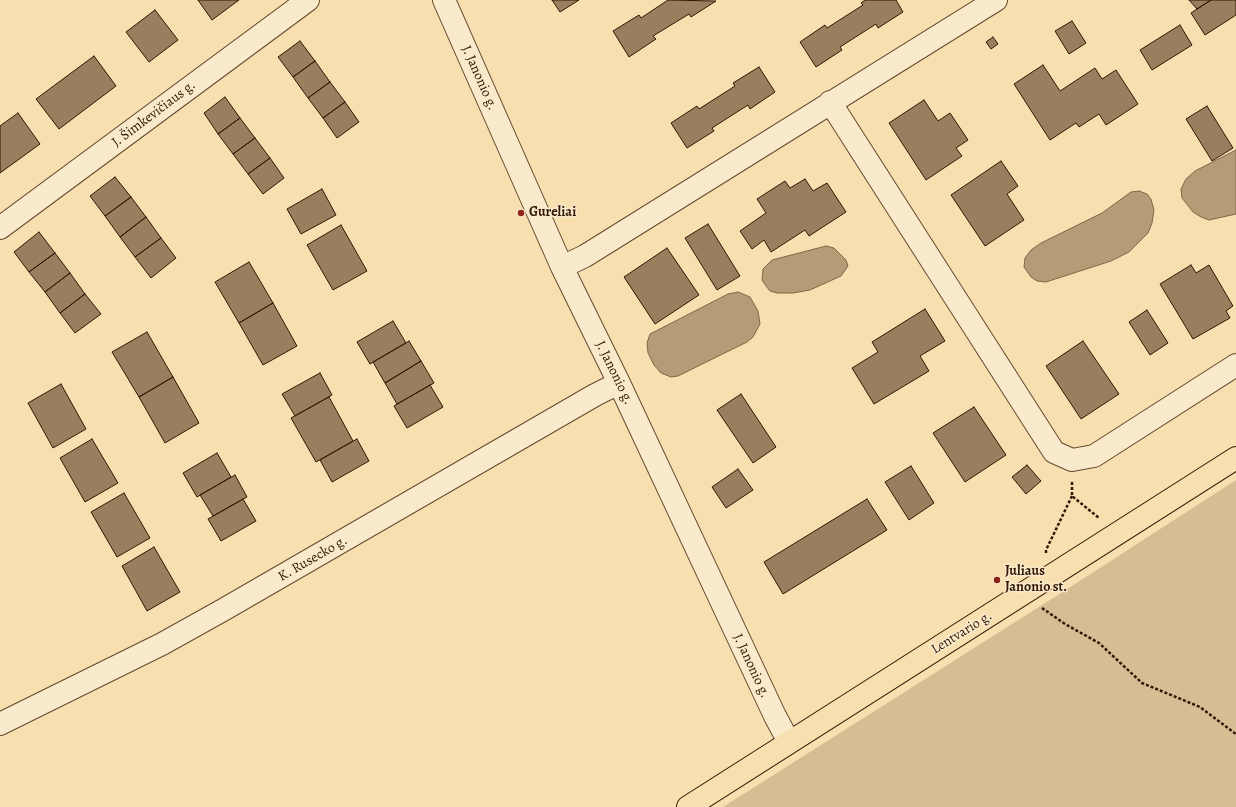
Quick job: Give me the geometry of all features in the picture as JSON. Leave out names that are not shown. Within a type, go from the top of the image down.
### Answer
[{"type":"main road","name":"Lentvario g.","points":[[688,807],[1236,458]]},
{"type":"street","name":"J. Šimkevičiaus g.","points":[[0,228],[308,0]]},
{"type":"street","name":"J. Janonio g.","points":[[444,0],[562,267],[620,383],[775,716],[789,742]]},
{"type":"street","points":[[562,267],[585,256],[996,0]]},
{"type":"street","points":[[830,102],[1054,452],[1072,460],[1094,456],[1236,365]]},
{"type":"street","name":"K. Rusecko g.","points":[[0,724],[162,644],[595,395],[620,383]]},
{"type":"path","points":[[1045,580],[1046,550],[1072,496],[1072,460]]},
{"type":"path","points":[[1072,496],[1117,534]]},
{"type":"path","points":[[1023,594],[1065,624],[1099,643],[1142,684],[1200,707],[1236,734]]},
{"type":"shaded area","points":[[1236,150],[1236,214],[1209,220],[1201,217],[1193,212],[1182,198],[1181,189],[1186,179],[1195,171]]},
{"type":"shaded area","points":[[1139,191],[1147,194],[1151,199],[1154,210],[1152,223],[1148,233],[1129,252],[1111,261],[1046,282],[1037,281],[1031,277],[1024,267],[1025,258],[1031,250],[1041,243],[1102,213],[1131,192]]},
{"type":"shaded area","points":[[826,246],[834,248],[846,260],[848,266],[841,276],[810,290],[793,293],[777,293],[770,291],[762,280],[763,269],[772,260]]},
{"type":"shaded area","points":[[738,292],[750,297],[758,311],[760,324],[753,337],[747,342],[678,376],[671,377],[661,373],[654,365],[648,353],[647,343],[650,334],[728,294]]},
{"type":"shaded area","points":[[1236,480],[1236,807],[723,807],[1061,593]]},
{"type":"building","points":[[198,0],[239,0],[212,20]]},
{"type":"building","points":[[552,0],[579,0],[560,12]]},
{"type":"building","points":[[668,0],[716,1],[691,17],[689,14],[653,36],[656,39],[629,57],[613,31],[639,15],[641,18]]},
{"type":"building","points":[[865,0],[896,0],[903,12],[878,28],[876,24],[840,47],[842,50],[816,67],[800,42],[825,25],[827,28],[863,5],[861,3]]},
{"type":"building","points":[[1189,0],[1211,0],[1197,9]]},
{"type":"building","points":[[1211,0],[1236,0],[1236,15],[1205,35],[1191,13]]},
{"type":"building","points":[[155,10],[178,40],[149,62],[126,32]]},
{"type":"building","points":[[1072,21],[1086,43],[1069,54],[1055,31]]},
{"type":"building","points":[[1180,25],[1192,45],[1152,70],[1140,50]]},
{"type":"building","points":[[993,37],[998,44],[991,49],[986,42]]},
{"type":"building","points":[[300,41],[315,61],[293,77],[278,57]]},
{"type":"building","points":[[94,56],[116,86],[59,129],[36,99]]},
{"type":"building","points":[[315,61],[330,82],[308,98],[293,77]]},
{"type":"building","points":[[1043,65],[1060,91],[1095,68],[1102,79],[1116,70],[1138,104],[1106,125],[1099,114],[1079,127],[1076,123],[1050,140],[1014,84]]},
{"type":"building","points":[[759,67],[775,92],[750,109],[748,105],[712,128],[714,131],[687,148],[671,123],[697,106],[699,109],[735,86],[733,83]]},
{"type":"building","points":[[330,82],[345,102],[323,118],[308,98]]},
{"type":"building","points":[[225,97],[240,118],[218,134],[204,113]]},
{"type":"building","points":[[924,100],[938,121],[950,113],[968,140],[956,148],[962,156],[926,180],[889,123]]},
{"type":"building","points":[[345,102],[359,122],[337,138],[323,118]]},
{"type":"building","points":[[1207,106],[1233,148],[1212,161],[1186,119]]},
{"type":"building","points":[[18,113],[40,144],[0,173],[0,126]]},
{"type":"building","points":[[240,118],[255,138],[233,154],[218,134]]},
{"type":"building","points":[[255,138],[270,158],[248,174],[233,154]]},
{"type":"building","points":[[270,158],[284,178],[263,194],[248,174]]},
{"type":"building","points":[[1001,161],[1018,186],[1007,194],[1024,220],[985,246],[951,195]]},
{"type":"building","points":[[115,177],[131,197],[105,216],[90,196]]},
{"type":"building","points":[[805,179],[813,191],[827,183],[846,212],[809,236],[805,230],[771,252],[764,240],[752,249],[740,231],[766,213],[757,199],[785,181],[790,188]]},
{"type":"building","points":[[322,189],[336,215],[301,234],[287,209]]},
{"type":"building","points":[[131,197],[146,217],[120,237],[105,216]]},
{"type":"building","points":[[146,217],[161,238],[135,257],[120,237]]},
{"type":"building","points":[[708,224],[740,276],[717,290],[685,238]]},
{"type":"building","points":[[341,225],[367,271],[333,290],[307,245]]},
{"type":"building","points":[[39,232],[55,253],[29,272],[14,252]]},
{"type":"building","points":[[161,238],[176,258],[151,278],[135,257]]},
{"type":"building","points":[[667,248],[699,295],[655,324],[624,277]]},
{"type":"building","points":[[55,253],[70,273],[45,292],[29,272]]},
{"type":"building","points":[[249,262],[273,303],[239,323],[215,282]]},
{"type":"building","points":[[1191,265],[1196,273],[1209,265],[1233,306],[1226,311],[1230,318],[1193,339],[1160,284]]},
{"type":"building","points":[[70,273],[85,294],[60,313],[45,292]]},
{"type":"building","points":[[85,294],[101,314],[75,333],[60,313]]},
{"type":"building","points":[[273,303],[297,346],[263,365],[239,323]]},
{"type":"building","points":[[925,309],[945,341],[920,356],[929,371],[874,404],[852,368],[878,352],[872,342]]},
{"type":"building","points":[[1147,310],[1168,343],[1150,355],[1129,322]]},
{"type":"building","points":[[393,321],[406,343],[370,364],[357,342]]},
{"type":"building","points":[[147,332],[173,377],[139,397],[112,352]]},
{"type":"building","points":[[409,341],[421,361],[385,383],[373,362]]},
{"type":"building","points":[[1083,341],[1119,394],[1081,419],[1046,366]]},
{"type":"building","points":[[421,361],[434,383],[397,404],[385,383]]},
{"type":"building","points":[[320,373],[332,395],[295,416],[282,394]]},
{"type":"building","points":[[173,377],[199,423],[165,443],[139,397]]},
{"type":"building","points":[[61,384],[86,429],[53,448],[28,403]]},
{"type":"building","points":[[430,385],[443,407],[407,428],[394,406]]},
{"type":"building","points":[[741,394],[776,447],[753,463],[717,410]]},
{"type":"building","points":[[329,397],[353,441],[316,462],[291,418]]},
{"type":"building","points":[[974,407],[1006,455],[965,482],[933,433]]},
{"type":"building","points":[[92,439],[118,483],[85,502],[60,458]]},
{"type":"building","points":[[357,439],[369,461],[332,482],[320,460]]},
{"type":"building","points":[[217,453],[231,477],[197,497],[183,473]]},
{"type":"building","points":[[1027,465],[1041,481],[1026,494],[1012,477]]},
{"type":"building","points":[[911,466],[934,503],[909,520],[885,482]]},
{"type":"building","points":[[738,469],[753,490],[726,508],[712,487]]},
{"type":"building","points":[[235,475],[247,497],[213,516],[200,495]]},
{"type":"building","points":[[124,493],[150,538],[117,557],[91,512]]},
{"type":"building","points":[[243,499],[256,521],[221,541],[208,519]]},
{"type":"building","points":[[867,499],[887,530],[783,594],[764,562]]},
{"type":"building","points":[[154,547],[180,592],[147,611],[122,566]]},
{"type":"place","name":"Gureliai","points":[[521,213]]},
{"type":"place","name":"Juliaus Janonio st.","points":[[997,580]]}]
